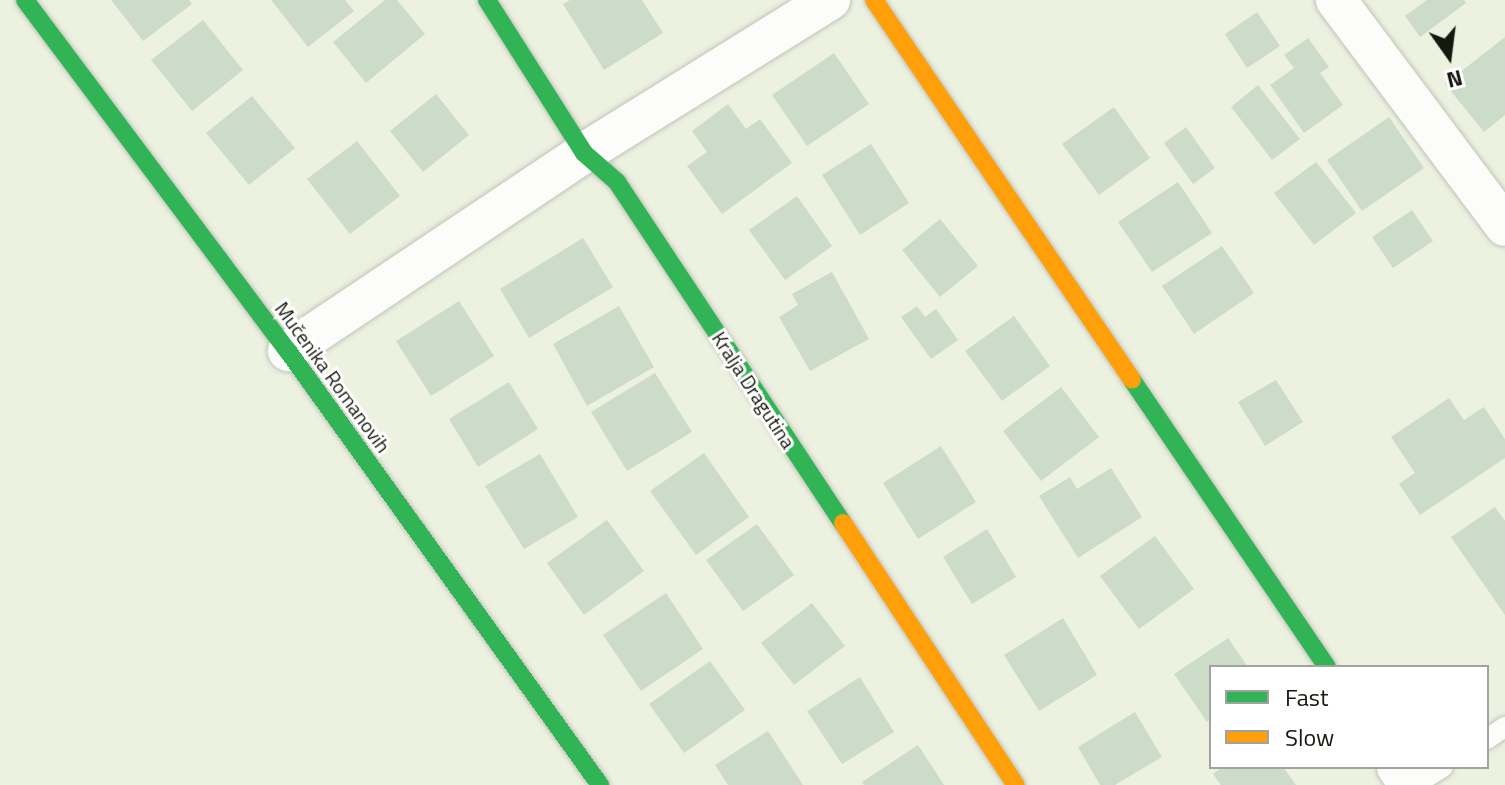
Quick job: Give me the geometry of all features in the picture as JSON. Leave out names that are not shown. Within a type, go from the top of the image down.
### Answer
[{"type":"street","name":"Mučenika Romanovih","points":[[25,0],[288,351],[600,785]]},
{"type":"street","name":"Kralja Dragutina","points":[[487,0],[584,153],[617,182],[1016,785]]},
{"type":"street","points":[[288,351],[584,153],[830,0]]},
{"type":"street","points":[[874,0],[1326,665]]},
{"type":"street","points":[[1336,0],[1505,226]]},
{"type":"street","points":[[1399,769],[1412,785]]},
{"type":"lane","points":[[1412,785],[1440,769]]},
{"type":"building","points":[[111,0],[189,0],[192,4],[143,41]]},
{"type":"building","points":[[271,0],[345,0],[354,11],[308,47]]},
{"type":"building","points":[[385,0],[397,0],[425,34],[366,83],[333,42]]},
{"type":"building","points":[[570,0],[642,0],[663,33],[604,70],[563,4]]},
{"type":"building","points":[[1427,0],[1464,0],[1466,3],[1420,37],[1405,16]]},
{"type":"building","points":[[1257,12],[1280,46],[1247,68],[1225,34]]},
{"type":"building","points":[[203,20],[243,70],[192,111],[151,60]]},
{"type":"building","points":[[1505,37],[1505,115],[1484,132],[1445,84]]},
{"type":"building","points":[[1308,38],[1329,67],[1320,73],[1343,105],[1304,133],[1270,85],[1294,68],[1284,55]]},
{"type":"building","points":[[834,53],[869,104],[807,146],[772,95]]},
{"type":"building","points":[[1258,85],[1300,139],[1272,160],[1231,107]]},
{"type":"building","points":[[436,94],[469,135],[423,172],[390,131]]},
{"type":"building","points":[[252,96],[295,148],[249,185],[206,133]]},
{"type":"building","points":[[728,104],[746,129],[760,119],[792,163],[722,214],[687,166],[707,152],[692,131]]},
{"type":"building","points":[[1114,107],[1150,158],[1099,195],[1062,144]]},
{"type":"building","points":[[1389,117],[1424,168],[1362,211],[1327,160]]},
{"type":"building","points":[[1186,127],[1215,168],[1193,184],[1164,143]]},
{"type":"building","points":[[357,141],[400,196],[350,234],[307,179]]},
{"type":"building","points":[[871,144],[909,203],[860,235],[822,175]]},
{"type":"building","points":[[1316,162],[1356,213],[1314,245],[1274,193]]},
{"type":"building","points":[[1178,182],[1212,233],[1152,272],[1118,222]]},
{"type":"building","points":[[797,196],[832,246],[785,280],[749,230]]},
{"type":"building","points":[[1412,210],[1433,241],[1393,268],[1372,237]]},
{"type":"building","points":[[940,219],[978,266],[940,297],[902,250]]},
{"type":"building","points":[[583,238],[613,287],[529,338],[500,289]]},
{"type":"building","points":[[1222,246],[1254,293],[1194,334],[1162,286]]},
{"type":"building","points":[[832,272],[869,339],[810,371],[779,317],[798,305],[792,294]]},
{"type":"building","points":[[459,301],[494,356],[431,396],[396,341]]},
{"type":"building","points":[[619,306],[654,367],[587,406],[553,344]]},
{"type":"building","points":[[917,306],[925,317],[936,309],[958,340],[931,359],[901,317]]},
{"type":"building","points":[[1014,316],[1050,366],[1002,401],[965,351]]},
{"type":"building","points":[[655,373],[692,432],[627,471],[591,412]]},
{"type":"building","points":[[1276,380],[1303,422],[1265,446],[1238,402]]},
{"type":"building","points":[[509,382],[538,429],[478,467],[449,419]]},
{"type":"building","points":[[1061,387],[1099,437],[1041,481],[1003,431]]},
{"type":"building","points":[[1449,398],[1464,420],[1484,407],[1505,439],[1505,458],[1420,515],[1399,484],[1415,473],[1391,437]]},
{"type":"building","points":[[941,446],[976,502],[918,539],[883,483]]},
{"type":"building","points":[[704,453],[749,517],[696,555],[650,491]]},
{"type":"building","points":[[540,454],[578,517],[524,549],[485,486]]},
{"type":"building","points":[[1111,468],[1142,517],[1078,558],[1039,496],[1070,477],[1077,489]]},
{"type":"building","points":[[1495,507],[1505,521],[1505,615],[1451,537]]},
{"type":"building","points":[[607,520],[644,571],[584,615],[547,563]]},
{"type":"building","points":[[757,524],[794,575],[743,611],[706,560]]},
{"type":"building","points":[[987,529],[1016,577],[972,604],[943,557]]},
{"type":"building","points":[[1155,536],[1194,589],[1139,629],[1100,576]]},
{"type":"building","points":[[666,593],[703,649],[641,691],[603,635]]},
{"type":"building","points":[[812,603],[845,646],[794,685],[761,643]]},
{"type":"building","points":[[1063,618],[1097,675],[1039,711],[1004,655]]},
{"type":"building","points":[[1228,638],[1247,665],[1209,665],[1207,722],[1174,674]]},
{"type":"building","points":[[710,661],[745,710],[684,753],[649,704]]},
{"type":"building","points":[[860,677],[894,732],[842,764],[807,711]]},
{"type":"building","points":[[1135,712],[1162,757],[1115,785],[1100,785],[1078,747]]},
{"type":"building","points":[[768,731],[803,785],[728,785],[715,765]]},
{"type":"building","points":[[918,745],[944,785],[864,785],[862,782]]},
{"type":"building","points":[[1219,769],[1284,769],[1296,785],[1221,785],[1213,774]]},
{"type":"traffic: fast","points":[[25,0],[288,351],[600,785]]},
{"type":"traffic: fast","points":[[487,0],[584,153],[617,182],[843,523]]},
{"type":"traffic: fast","points":[[1132,380],[1326,665]]},
{"type":"traffic: slow","points":[[874,0],[1132,380]]},
{"type":"traffic: slow","points":[[843,523],[1016,785]]}]
